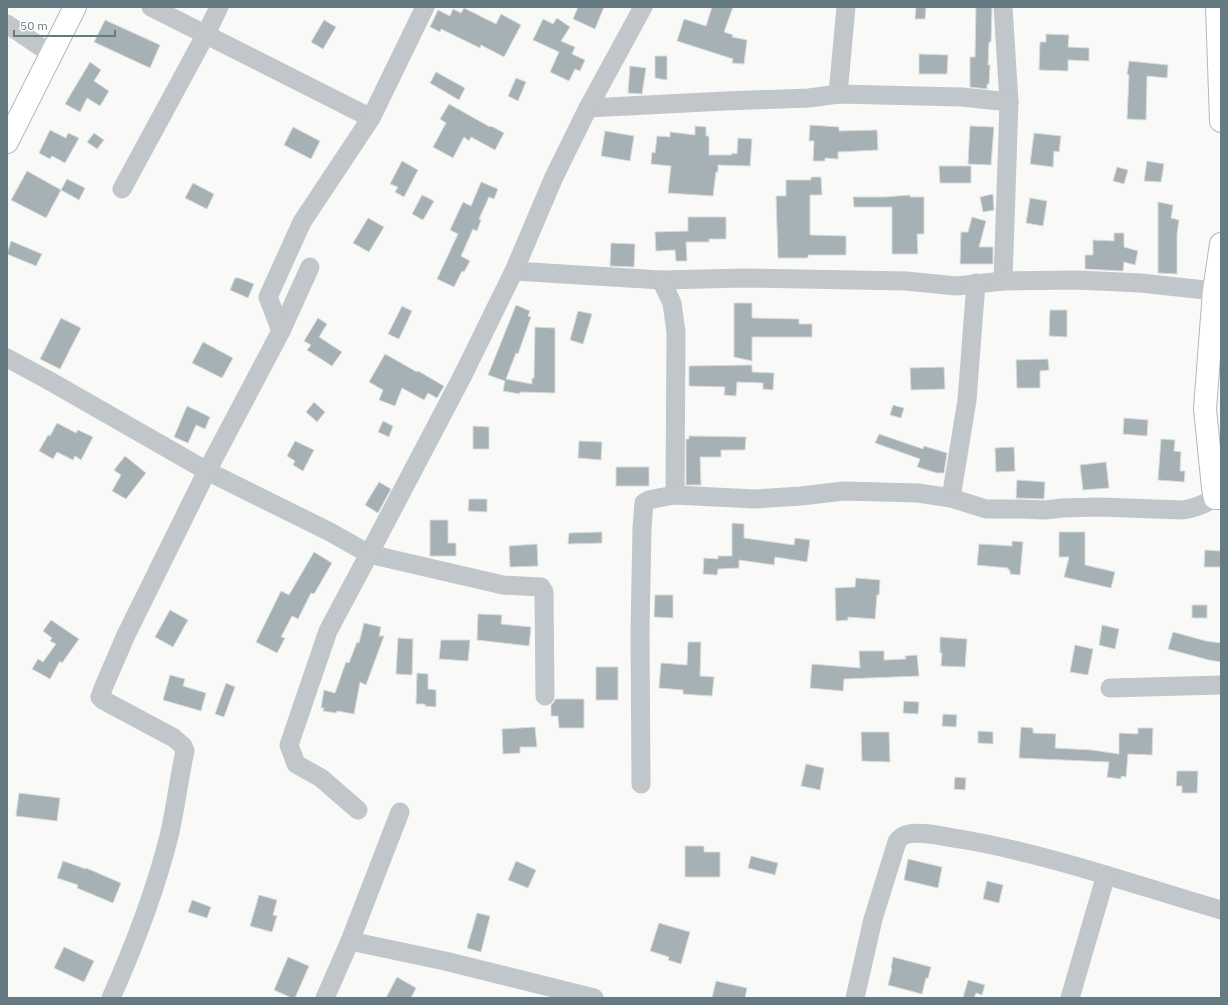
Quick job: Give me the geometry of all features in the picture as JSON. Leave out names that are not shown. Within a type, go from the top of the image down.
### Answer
[{"type":"main road","points":[[7,142],[75,7]]},
{"type":"main road","points":[[1217,7],[1221,121]]},
{"type":"main road","points":[[1218,498],[1213,488],[1205,409],[1214,292],[1221,244]]},
{"type":"street","points":[[151,7],[371,118]]},
{"type":"street","points":[[122,189],[206,34],[219,7]]},
{"type":"street","points":[[281,331],[268,297],[302,222],[371,118],[425,7]]},
{"type":"street","points":[[358,810],[321,778],[296,764],[289,745],[328,631],[462,375],[514,270],[554,177],[588,108],[643,7]]},
{"type":"street","points":[[838,94],[846,7]]},
{"type":"street","points":[[1003,7],[1009,102],[1004,281]]},
{"type":"street","points":[[7,24],[51,54]]},
{"type":"street","points":[[588,108],[809,98],[838,94],[962,97],[1009,102]]},
{"type":"street","points":[[111,998],[145,916],[159,873],[170,831],[185,751],[183,746],[174,738],[100,697],[126,635],[207,471],[281,331],[310,267]]},
{"type":"street","points":[[514,270],[661,280],[745,278],[906,281],[957,286],[1004,281],[1077,280],[1141,283],[1214,292]]},
{"type":"street","points":[[661,280],[672,303],[676,332],[675,495]]},
{"type":"street","points":[[951,498],[967,400],[976,283]]},
{"type":"street","points":[[7,358],[207,471],[330,532],[369,554],[503,585],[541,587],[544,592],[545,696]]},
{"type":"street","points":[[641,784],[640,632],[643,509],[644,503],[649,500],[675,495],[755,499],[844,491],[918,494],[951,498],[986,508],[1045,510],[1099,507],[1183,510],[1194,508],[1218,498]]},
{"type":"street","points":[[1110,688],[1221,685]]},
{"type":"street","points":[[325,998],[350,941],[400,812]]},
{"type":"street","points":[[855,998],[873,919],[897,842],[901,837],[907,834],[923,834],[996,845],[1106,875],[1221,910]]},
{"type":"street","points":[[1070,998],[1106,875]]},
{"type":"street","points":[[350,941],[445,961],[594,998]]},
{"type":"building","points":[[578,7],[604,7],[595,29],[573,19]]},
{"type":"building","points":[[712,7],[733,7],[724,32],[733,35],[732,37],[747,40],[744,64],[732,63],[733,59],[677,41],[684,19],[706,26]]},
{"type":"building","points":[[916,7],[926,7],[925,19],[915,19]]},
{"type":"building","points":[[976,7],[992,7],[991,42],[989,42],[988,65],[990,65],[989,84],[987,84],[987,89],[970,87],[970,57],[975,57]]},
{"type":"building","points":[[464,8],[496,24],[501,14],[521,25],[504,57],[481,45],[480,48],[441,29],[440,32],[430,27],[438,10],[450,16],[453,9],[461,13]]},
{"type":"building","points":[[557,18],[570,27],[561,41],[575,47],[572,54],[585,60],[580,71],[575,69],[569,81],[550,72],[559,52],[533,40],[543,19],[553,24]]},
{"type":"building","points":[[105,20],[160,45],[150,68],[94,42]]},
{"type":"building","points":[[324,20],[336,27],[323,49],[311,42]]},
{"type":"building","points":[[1046,34],[1069,35],[1068,47],[1089,48],[1089,61],[1068,60],[1068,71],[1039,70],[1040,42],[1046,42]]},
{"type":"building","points":[[919,54],[948,55],[947,74],[919,74]]},
{"type":"building","points":[[655,56],[667,56],[667,80],[655,78]]},
{"type":"building","points":[[1129,61],[1168,65],[1167,78],[1147,76],[1146,120],[1127,119],[1129,75],[1127,74]]},
{"type":"building","points":[[90,62],[101,70],[94,81],[109,91],[100,106],[87,98],[80,112],[65,104]]},
{"type":"building","points":[[630,66],[646,68],[642,94],[628,93]]},
{"type":"building","points":[[436,72],[465,88],[459,100],[430,83]]},
{"type":"building","points":[[516,78],[526,82],[518,101],[508,96]]},
{"type":"building","points":[[449,104],[490,127],[491,126],[504,133],[495,150],[471,137],[469,141],[464,137],[453,158],[433,147],[446,123],[440,119]]},
{"type":"building","points":[[810,125],[839,127],[839,131],[877,130],[878,150],[838,152],[838,159],[825,158],[825,161],[813,161],[814,141],[809,141]]},
{"type":"building","points":[[695,126],[706,127],[706,136],[709,136],[709,155],[737,154],[738,138],[752,139],[750,166],[718,165],[713,196],[668,193],[671,166],[651,164],[652,152],[655,153],[657,136],[670,137],[670,132],[695,135]]},
{"type":"building","points":[[970,126],[994,127],[991,165],[968,164]]},
{"type":"building","points":[[293,127],[320,141],[311,159],[284,145]]},
{"type":"building","points":[[50,130],[66,138],[68,133],[79,138],[65,163],[52,156],[50,159],[39,153]]},
{"type":"building","points":[[605,131],[634,136],[630,161],[601,156]]},
{"type":"building","points":[[94,133],[104,140],[97,149],[87,142]]},
{"type":"building","points":[[1034,133],[1061,136],[1059,152],[1054,151],[1053,167],[1030,164]]},
{"type":"building","points":[[402,161],[418,170],[404,197],[395,192],[398,187],[390,184]]},
{"type":"building","points":[[1147,161],[1164,164],[1161,182],[1144,181]]},
{"type":"building","points":[[939,166],[971,166],[971,183],[940,183]]},
{"type":"building","points":[[1117,167],[1128,170],[1124,184],[1113,181]]},
{"type":"building","points":[[27,171],[61,190],[46,218],[11,200]]},
{"type":"building","points":[[811,177],[821,177],[822,195],[810,195],[810,235],[846,236],[846,255],[808,255],[808,258],[778,258],[776,196],[786,196],[786,180],[811,180]]},
{"type":"building","points":[[67,179],[85,188],[79,200],[61,190]]},
{"type":"building","points":[[481,182],[498,189],[494,199],[489,197],[479,219],[481,220],[477,231],[473,229],[461,256],[470,261],[464,272],[462,271],[454,287],[437,279],[458,234],[450,230],[463,202],[471,206]]},
{"type":"building","points":[[193,183],[214,194],[207,209],[185,198]]},
{"type":"building","points":[[993,194],[994,210],[983,212],[980,197]]},
{"type":"building","points":[[422,195],[434,201],[423,220],[412,214]]},
{"type":"building","points":[[910,195],[910,197],[924,197],[924,234],[917,234],[918,254],[892,254],[892,207],[854,207],[853,197]]},
{"type":"building","points":[[1030,198],[1047,201],[1043,226],[1026,223]]},
{"type":"building","points":[[1158,202],[1173,205],[1171,218],[1179,220],[1177,234],[1177,274],[1158,273]]},
{"type":"building","points":[[688,217],[726,217],[726,239],[709,239],[709,242],[686,242],[687,261],[676,261],[675,250],[656,251],[655,232],[688,231]]},
{"type":"building","points":[[972,217],[986,221],[979,247],[993,247],[993,264],[960,264],[961,232],[968,232]]},
{"type":"building","points":[[368,218],[384,227],[369,252],[353,243]]},
{"type":"building","points":[[1114,233],[1124,233],[1124,247],[1138,251],[1135,265],[1124,262],[1123,271],[1085,269],[1085,255],[1093,255],[1093,240],[1114,241]]},
{"type":"building","points":[[11,241],[42,254],[36,266],[7,254]]},
{"type":"building","points":[[611,243],[635,244],[634,267],[610,266]]},
{"type":"building","points":[[235,278],[239,278],[254,284],[248,298],[230,290]]},
{"type":"building","points":[[734,303],[752,303],[752,318],[799,319],[799,324],[812,324],[812,337],[752,337],[752,361],[734,357]]},
{"type":"building","points":[[516,305],[530,311],[528,316],[531,317],[518,354],[516,353],[506,379],[532,384],[532,378],[534,378],[535,327],[555,328],[555,393],[520,392],[520,394],[503,391],[505,381],[488,375]]},
{"type":"building","points":[[402,306],[412,311],[399,339],[388,334]]},
{"type":"building","points":[[1050,310],[1067,310],[1067,337],[1049,336]]},
{"type":"building","points":[[578,311],[592,314],[583,344],[570,340]]},
{"type":"building","points":[[61,318],[81,328],[60,369],[40,359]]},
{"type":"building","points":[[318,318],[327,324],[319,337],[342,352],[332,366],[307,350],[311,345],[304,341]]},
{"type":"building","points":[[203,342],[233,358],[222,378],[192,363]]},
{"type":"building","points":[[385,354],[444,386],[437,398],[428,393],[424,400],[402,388],[395,406],[379,400],[383,390],[369,382]]},
{"type":"building","points":[[1048,359],[1049,370],[1040,371],[1040,388],[1017,388],[1016,360]]},
{"type":"building","points":[[752,365],[752,372],[774,373],[773,390],[763,389],[763,383],[737,382],[736,396],[724,395],[725,387],[689,386],[689,366]]},
{"type":"building","points":[[944,367],[945,389],[911,390],[910,368]]},
{"type":"building","points":[[314,402],[325,412],[317,422],[306,412]]},
{"type":"building","points":[[893,405],[904,408],[901,418],[890,415]]},
{"type":"building","points":[[187,406],[210,417],[205,429],[196,425],[188,443],[174,437]]},
{"type":"building","points":[[1124,418],[1148,420],[1147,436],[1123,434]]},
{"type":"building","points":[[383,421],[393,426],[389,437],[378,432]]},
{"type":"building","points":[[57,423],[76,433],[78,430],[93,437],[81,460],[75,456],[73,460],[57,452],[53,459],[39,451]]},
{"type":"building","points":[[473,426],[489,427],[489,449],[473,449]]},
{"type":"building","points":[[879,434],[923,449],[924,446],[947,453],[944,473],[937,473],[917,467],[920,459],[875,443]]},
{"type":"building","points":[[689,436],[746,437],[745,450],[721,450],[721,457],[700,457],[701,485],[686,485],[686,439],[689,439]]},
{"type":"building","points":[[1161,439],[1175,440],[1174,451],[1181,452],[1180,471],[1185,471],[1184,482],[1158,480]]},
{"type":"building","points":[[295,441],[314,450],[303,471],[293,465],[295,461],[287,456]]},
{"type":"building","points":[[579,441],[602,442],[601,460],[578,458]]},
{"type":"building","points":[[1014,447],[1015,471],[996,472],[995,448]]},
{"type":"building","points":[[125,456],[146,473],[126,499],[112,491],[121,475],[114,470]]},
{"type":"building","points":[[1106,462],[1109,488],[1083,490],[1080,465]]},
{"type":"building","points":[[616,467],[649,467],[649,486],[616,486]]},
{"type":"building","points":[[1017,480],[1045,482],[1044,499],[1016,498]]},
{"type":"building","points":[[379,482],[391,489],[378,513],[365,505]]},
{"type":"building","points":[[469,499],[487,499],[487,512],[468,511]]},
{"type":"building","points":[[430,520],[448,520],[448,543],[456,543],[456,556],[430,556]]},
{"type":"building","points":[[732,523],[744,524],[744,538],[794,545],[795,538],[810,540],[807,562],[775,557],[774,565],[739,560],[739,568],[718,569],[717,575],[703,574],[704,558],[718,559],[718,556],[732,556]]},
{"type":"building","points":[[602,532],[602,543],[568,544],[569,533]]},
{"type":"building","points":[[1059,532],[1085,532],[1085,565],[1115,572],[1111,588],[1064,577],[1069,557],[1059,557]]},
{"type":"building","points":[[1012,541],[1023,542],[1020,575],[1010,574],[1010,570],[1008,570],[1008,568],[977,565],[979,544],[1012,546]]},
{"type":"building","points":[[537,544],[538,566],[510,567],[509,546]]},
{"type":"building","points":[[1205,550],[1221,551],[1221,567],[1204,567]]},
{"type":"building","points":[[314,552],[332,563],[314,594],[311,593],[298,619],[292,616],[281,637],[285,638],[277,653],[256,642],[281,591],[289,595]]},
{"type":"building","points":[[856,578],[880,580],[875,619],[848,617],[848,620],[836,621],[835,588],[855,587]]},
{"type":"building","points":[[655,595],[673,595],[673,618],[654,617]]},
{"type":"building","points":[[1192,605],[1207,605],[1207,618],[1192,618]]},
{"type":"building","points":[[170,610],[188,620],[173,647],[155,637]]},
{"type":"building","points":[[478,614],[502,615],[501,624],[531,627],[529,646],[477,640]]},
{"type":"building","points":[[51,620],[79,639],[62,663],[60,661],[50,679],[32,669],[38,659],[43,662],[56,644],[50,641],[52,638],[43,631]]},
{"type":"building","points":[[364,623],[381,627],[379,636],[384,636],[366,685],[360,682],[354,714],[337,711],[336,713],[323,711],[324,708],[321,708],[324,690],[335,693],[346,662],[349,663],[357,642],[359,643]]},
{"type":"building","points":[[1102,625],[1119,629],[1115,649],[1099,645]]},
{"type":"building","points":[[1173,632],[1206,641],[1221,643],[1221,662],[1168,649]]},
{"type":"building","points":[[940,637],[967,639],[965,667],[941,666],[942,653],[940,653]]},
{"type":"building","points":[[398,638],[413,639],[412,675],[396,674]]},
{"type":"building","points":[[441,640],[470,640],[468,661],[439,659]]},
{"type":"building","points":[[688,642],[701,642],[700,676],[714,677],[712,696],[683,694],[683,690],[659,688],[661,663],[687,665]]},
{"type":"building","points":[[1075,645],[1093,649],[1088,675],[1070,672]]},
{"type":"building","points":[[859,651],[884,651],[884,660],[906,659],[905,656],[917,655],[919,676],[844,679],[843,691],[810,688],[812,664],[860,668]]},
{"type":"building","points":[[596,667],[618,667],[618,700],[596,700]]},
{"type":"building","points":[[417,673],[428,674],[428,689],[436,690],[436,707],[425,706],[425,704],[416,704]]},
{"type":"building","points":[[170,675],[185,679],[183,686],[206,693],[201,711],[163,700]]},
{"type":"building","points":[[226,683],[235,687],[224,717],[215,714]]},
{"type":"building","points":[[555,699],[584,699],[584,728],[559,728],[558,716],[551,716],[551,705]]},
{"type":"building","points":[[904,701],[919,702],[918,714],[903,713]]},
{"type":"building","points":[[943,714],[957,715],[956,727],[942,726]]},
{"type":"building","points":[[535,727],[537,747],[520,747],[520,753],[503,754],[502,729]]},
{"type":"building","points":[[1021,727],[1033,728],[1033,733],[1056,734],[1055,748],[1092,750],[1119,754],[1119,733],[1138,734],[1138,728],[1153,728],[1152,755],[1128,754],[1126,777],[1121,776],[1121,779],[1107,777],[1109,762],[1019,758]]},
{"type":"building","points":[[978,731],[993,732],[993,744],[978,743]]},
{"type":"building","points":[[861,732],[889,732],[890,762],[862,761]]},
{"type":"building","points":[[806,764],[824,768],[820,790],[801,786]]},
{"type":"building","points":[[1177,771],[1198,771],[1197,793],[1182,793],[1182,786],[1176,786]]},
{"type":"building","points":[[955,777],[966,778],[965,790],[954,789]]},
{"type":"building","points":[[19,793],[60,798],[57,821],[16,816]]},
{"type":"building","points":[[685,846],[704,846],[704,852],[720,852],[720,877],[685,877]]},
{"type":"building","points":[[751,856],[778,863],[775,875],[748,868]]},
{"type":"building","points":[[908,859],[942,867],[938,888],[904,880]]},
{"type":"building","points":[[63,861],[86,868],[121,883],[113,903],[77,888],[78,885],[57,878]]},
{"type":"building","points":[[516,861],[536,870],[528,888],[508,880]]},
{"type":"building","points":[[987,881],[1003,885],[999,903],[983,899]]},
{"type":"building","points":[[259,895],[277,900],[273,915],[277,916],[272,932],[250,926]]},
{"type":"building","points":[[192,900],[211,907],[207,918],[188,912]]},
{"type":"building","points":[[477,913],[490,916],[481,952],[467,948]]},
{"type":"building","points":[[659,923],[690,932],[681,964],[668,960],[669,957],[650,951]]},
{"type":"building","points":[[64,947],[94,961],[84,982],[54,968]]},
{"type":"building","points":[[288,957],[309,966],[295,998],[274,990]]},
{"type":"building","points":[[893,957],[931,967],[928,978],[926,978],[922,994],[888,985]]},
{"type":"building","points":[[397,977],[416,988],[411,998],[386,998]]},
{"type":"building","points":[[968,980],[985,985],[982,995],[976,993],[974,998],[963,998]]},
{"type":"building","points":[[716,981],[747,988],[745,998],[712,998]]}]
